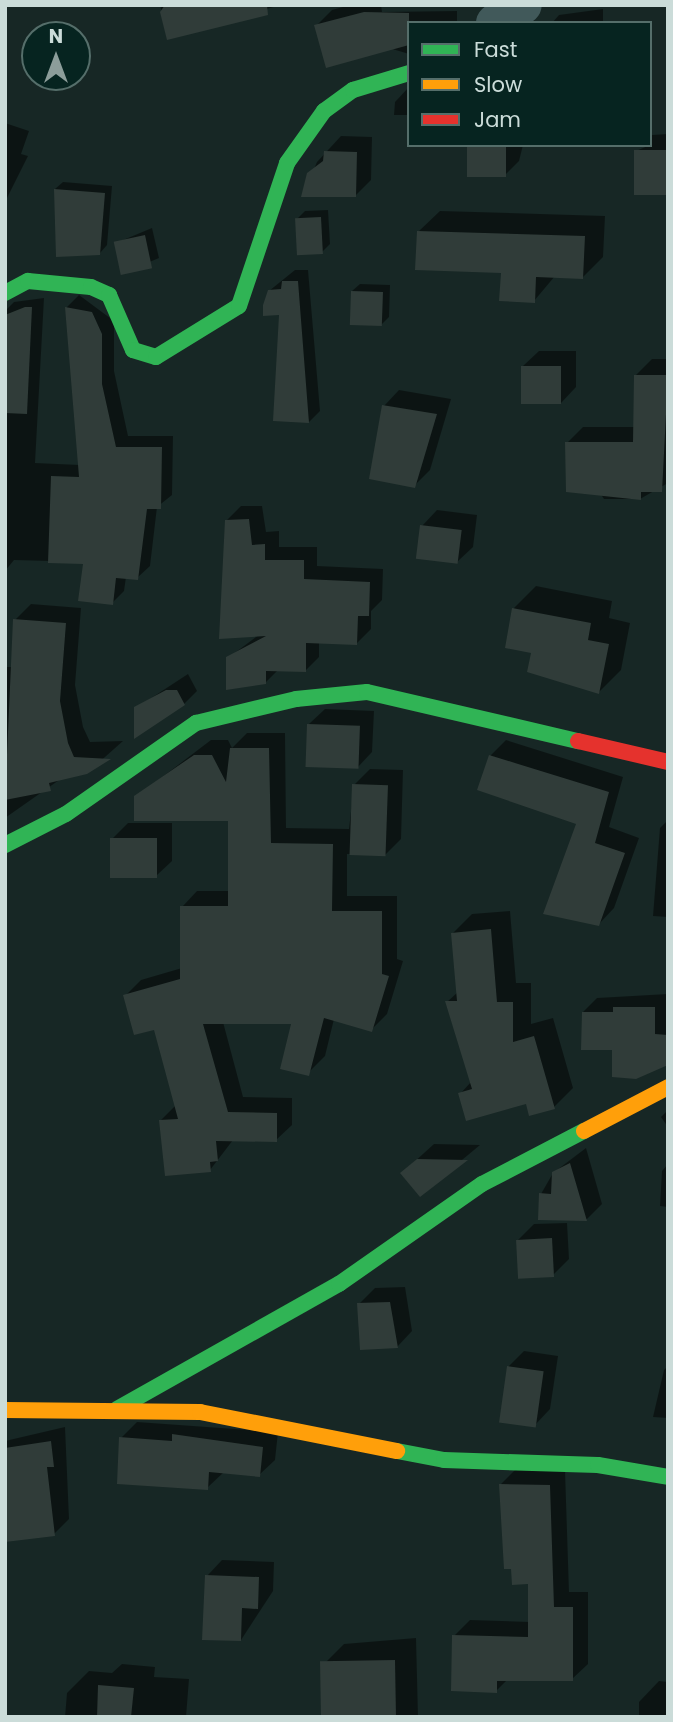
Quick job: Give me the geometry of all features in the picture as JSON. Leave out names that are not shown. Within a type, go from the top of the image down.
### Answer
[{"type":"street","points":[[498,21],[523,5]]},
{"type":"street","points":[[5,293],[28,281],[92,287],[109,295],[133,350],[156,358],[239,306],[287,163],[317,119],[353,90],[407,74]]},
{"type":"street","points":[[5,845],[66,814],[174,744],[196,723],[296,699],[367,692],[668,762]]},
{"type":"street","points":[[117,1409],[339,1284],[482,1184],[668,1087]]},
{"type":"street","points":[[5,1410],[117,1409],[200,1412],[444,1460],[598,1465],[668,1477]]},
{"type":"building","points":[[165,5],[267,5],[268,15],[167,40],[160,12]]},
{"type":"building","points":[[364,12],[409,13],[407,46],[326,68],[314,25]]},
{"type":"building","points":[[467,147],[506,147],[506,177],[467,177]]},
{"type":"building","points":[[634,150],[668,150],[668,195],[634,195]]},
{"type":"building","points":[[324,151],[357,152],[356,197],[301,197],[307,173],[323,161]]},
{"type":"building","points":[[54,189],[105,193],[100,255],[56,257]]},
{"type":"building","points":[[321,217],[323,254],[297,255],[295,218]]},
{"type":"building","points":[[417,231],[585,236],[583,279],[536,277],[535,303],[499,301],[501,273],[415,270]]},
{"type":"building","points":[[145,235],[152,268],[121,275],[114,242]]},
{"type":"building","points":[[282,281],[298,281],[309,423],[273,421],[279,315],[263,316],[263,305],[268,290],[281,289]]},
{"type":"building","points":[[351,291],[383,292],[382,326],[350,325]]},
{"type":"building","points":[[32,307],[27,414],[5,413],[5,315]]},
{"type":"building","points":[[65,307],[92,312],[102,334],[102,384],[116,447],[162,447],[161,509],[147,509],[138,580],[116,578],[113,605],[78,601],[83,564],[48,563],[51,476],[79,477]]},
{"type":"building","points":[[521,366],[561,366],[561,404],[521,404]]},
{"type":"building","points":[[634,375],[668,375],[662,492],[641,492],[641,500],[566,492],[565,442],[633,442]]},
{"type":"building","points":[[382,405],[437,414],[415,488],[369,479]]},
{"type":"building","points":[[249,519],[252,545],[265,544],[265,560],[304,560],[304,579],[370,582],[369,616],[358,616],[357,645],[306,643],[306,672],[266,671],[266,684],[226,690],[226,657],[266,636],[219,639],[225,520]]},
{"type":"building","points":[[420,525],[462,530],[458,564],[416,559]]},
{"type":"building","points":[[512,608],[591,623],[588,640],[609,644],[599,694],[527,672],[531,653],[505,648]]},
{"type":"building","points":[[13,619],[66,623],[60,701],[68,743],[74,757],[111,759],[87,774],[49,783],[51,791],[5,800]]},
{"type":"building","points":[[166,690],[177,690],[185,705],[134,739],[134,707]]},
{"type":"building","points":[[307,724],[360,726],[358,769],[305,767]]},
{"type":"building","points":[[230,748],[269,748],[271,843],[333,844],[332,911],[382,911],[382,974],[389,976],[372,1032],[324,1018],[309,1076],[280,1069],[291,1024],[203,1024],[228,1112],[277,1113],[277,1142],[216,1141],[218,1161],[210,1162],[211,1172],[165,1176],[159,1120],[178,1119],[154,1030],[134,1035],[123,995],[180,979],[180,906],[228,906],[228,821],[134,821],[134,796],[194,755],[212,755],[226,782]]},
{"type":"building","points":[[489,755],[609,792],[595,843],[625,853],[599,926],[543,914],[576,824],[477,790]]},
{"type":"building","points":[[352,784],[388,785],[386,856],[350,855]]},
{"type":"building","points":[[110,838],[157,838],[157,878],[110,878]]},
{"type":"building","points":[[491,929],[497,1002],[513,1002],[513,1042],[534,1036],[555,1109],[529,1116],[526,1104],[466,1121],[458,1093],[472,1089],[445,1001],[457,1001],[451,933]]},
{"type":"building","points":[[613,1007],[655,1007],[655,1034],[668,1035],[668,1065],[636,1079],[612,1077],[612,1050],[581,1050],[582,1012],[613,1012]]},
{"type":"building","points":[[417,1159],[468,1160],[420,1197],[400,1173]]},
{"type":"building","points":[[570,1163],[587,1221],[538,1220],[539,1193],[551,1194],[552,1172]]},
{"type":"building","points":[[552,1238],[554,1277],[518,1279],[516,1240]]},
{"type":"building","points":[[390,1302],[398,1348],[360,1350],[357,1303]]},
{"type":"building","points":[[507,1366],[544,1371],[536,1428],[499,1422]]},
{"type":"building","points":[[172,1434],[263,1447],[260,1477],[209,1472],[208,1490],[117,1484],[119,1437],[172,1441]]},
{"type":"building","points":[[51,1441],[54,1467],[47,1467],[55,1536],[5,1542],[5,1448]]},
{"type":"building","points":[[499,1484],[550,1485],[554,1607],[573,1607],[573,1681],[497,1681],[497,1693],[451,1691],[452,1635],[528,1637],[528,1584],[512,1585],[511,1569],[504,1569]]},
{"type":"building","points":[[205,1575],[259,1577],[258,1609],[242,1608],[241,1641],[202,1640]]},
{"type":"building","points":[[395,1660],[396,1715],[321,1716],[320,1661]]},
{"type":"building","points":[[98,1685],[134,1688],[131,1717],[97,1717]]},
{"type":"traffic: fast","points":[[5,293],[28,281],[91,287],[109,295],[133,350],[156,357],[239,306],[287,163],[324,111],[353,90],[407,74]]},
{"type":"traffic: fast","points":[[5,845],[66,814],[196,723],[296,699],[367,692],[578,741]]},
{"type":"traffic: fast","points":[[117,1409],[339,1284],[482,1184],[584,1131]]},
{"type":"traffic: fast","points":[[397,1451],[444,1460],[598,1465],[668,1477]]},
{"type":"traffic: slow","points":[[584,1131],[668,1087]]},
{"type":"traffic: slow","points":[[5,1410],[200,1412],[397,1451]]},
{"type":"traffic: jam","points":[[578,741],[668,762]]}]
